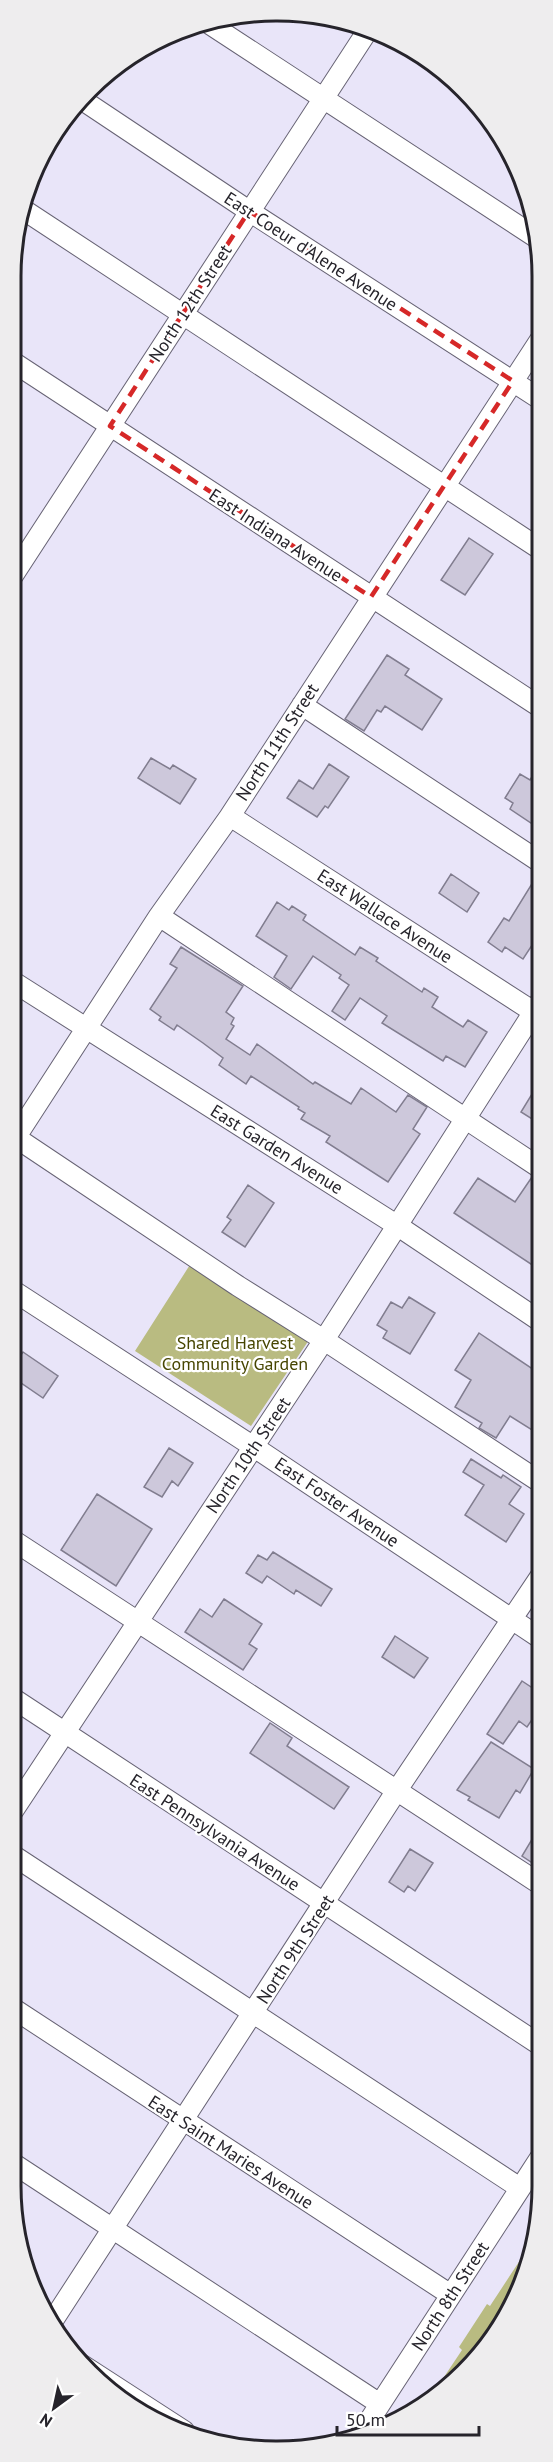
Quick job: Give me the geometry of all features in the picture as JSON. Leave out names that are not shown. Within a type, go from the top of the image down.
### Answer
[{"type":"street","points":[[216,28],[528,232]]},
{"type":"street","name":"North 12th Street","points":[[21,549],[110,426],[364,37]]},
{"type":"street","name":"East Coeur d'Alene Avenue","points":[[88,104],[249,211],[532,394]]},
{"type":"street","points":[[29,213],[532,544]]},
{"type":"street","name":"North 11th Street","points":[[21,1129],[159,916],[230,816],[532,352]]},
{"type":"street","name":"East Indiana Avenue","points":[[21,367],[532,702]]},
{"type":"street","points":[[302,705],[532,857]]},
{"type":"street","name":"East Wallace Avenue","points":[[230,816],[532,1006]]},
{"type":"street","points":[[159,916],[532,1163]]},
{"type":"street","name":"East Garden Avenue","points":[[21,987],[398,1226],[532,1316]]},
{"type":"street","name":"North 10th Street","points":[[21,1799],[254,1447],[398,1226],[464,1119],[532,1019]]},
{"type":"street","points":[[21,1145],[532,1477]]},
{"type":"street","name":"East Foster Avenue","points":[[21,1296],[254,1447],[532,1633]]},
{"type":"street","points":[[21,1545],[532,1879]]},
{"type":"street","name":"North 9th Street","points":[[56,2315],[397,1790],[532,1589]]},
{"type":"street","name":"East Pennsylvania Avenue","points":[[21,1704],[532,2040]]},
{"type":"street","points":[[21,1861],[520,2188]]},
{"type":"street","name":"East Saint Maries Avenue","points":[[21,2014],[451,2295]]},
{"type":"street","points":[[21,2169],[380,2404]]},
{"type":"street","name":"North 8th Street","points":[[367,2424],[532,2170]]},
{"type":"highlighted area","points":[[249,211],[513,381],[371,597],[110,426]]},
{"type":"green space","name":"Shared Harvest Community Garden","points":[[193,1260],[311,1337],[251,1426],[135,1351]]},
{"type":"green space","points":[[521,2259],[506,2299],[489,2327],[469,2354],[442,2381],[462,2350],[459,2347],[487,2304],[490,2306]]},
{"type":"building","points":[[469,538],[493,554],[465,595],[441,580]]},
{"type":"building","points":[[387,655],[409,669],[405,675],[442,699],[422,730],[385,706],[381,712],[377,710],[364,731],[345,719]]},
{"type":"building","points":[[151,758],[170,769],[173,765],[196,779],[180,804],[138,778]]},
{"type":"building","points":[[329,764],[349,777],[328,808],[325,806],[317,817],[287,798],[299,780],[313,789]]},
{"type":"building","points":[[520,774],[530,780],[532,777],[532,824],[510,809],[513,803],[505,798]]},
{"type":"building","points":[[451,874],[479,893],[467,912],[439,893]]},
{"type":"building","points":[[532,884],[532,945],[523,959],[505,947],[502,952],[488,942],[504,918],[509,921]]},
{"type":"building","points":[[277,902],[289,910],[292,906],[306,915],[303,920],[355,955],[360,947],[378,958],[376,961],[422,992],[424,988],[438,997],[432,1007],[463,1027],[468,1020],[487,1032],[465,1067],[446,1056],[443,1061],[382,1023],[387,1016],[360,998],[345,1020],[332,1011],[349,985],[339,978],[341,975],[313,956],[291,989],[274,977],[287,956],[256,936]]},
{"type":"building","points":[[181,947],[243,986],[226,1012],[234,1018],[231,1024],[234,1026],[226,1039],[250,1055],[257,1044],[313,1084],[315,1082],[351,1104],[361,1088],[396,1112],[408,1095],[427,1107],[413,1129],[420,1134],[388,1182],[326,1142],[330,1136],[301,1119],[305,1113],[298,1109],[299,1107],[251,1076],[246,1084],[219,1065],[223,1058],[203,1043],[177,1025],[174,1030],[159,1020],[161,1017],[150,1009],[177,968],[170,964]]},
{"type":"building","points":[[532,1094],[532,1119],[521,1112]]},
{"type":"building","points":[[532,1177],[532,1265],[454,1213],[478,1178],[515,1202]]},
{"type":"building","points":[[248,1185],[274,1203],[245,1247],[222,1232],[231,1220],[227,1217]]},
{"type":"building","points":[[409,1297],[435,1313],[410,1354],[383,1338],[387,1331],[377,1325],[391,1302],[402,1308]]},
{"type":"building","points":[[479,1333],[532,1369],[532,1430],[510,1416],[496,1438],[479,1428],[482,1423],[455,1407],[471,1380],[455,1370]]},
{"type":"building","points":[[23,1352],[58,1376],[43,1398],[21,1383],[21,1355]]},
{"type":"building","points":[[169,1448],[193,1463],[178,1486],[172,1481],[162,1497],[144,1487]]},
{"type":"building","points":[[471,1459],[501,1478],[503,1475],[521,1487],[509,1504],[524,1514],[506,1542],[465,1515],[484,1485],[463,1472]]},
{"type":"building","points":[[97,1494],[152,1529],[116,1586],[61,1550]]},
{"type":"building","points":[[273,1552],[332,1589],[321,1606],[296,1590],[294,1594],[267,1576],[262,1583],[246,1573],[258,1555],[267,1560]]},
{"type":"building","points":[[224,1599],[262,1624],[249,1644],[257,1649],[243,1670],[185,1632],[200,1609],[212,1617]]},
{"type":"building","points":[[395,1636],[428,1658],[414,1678],[382,1657]]},
{"type":"building","points":[[522,1681],[532,1688],[532,1720],[527,1727],[519,1721],[503,1744],[487,1734]]},
{"type":"building","points":[[270,1723],[292,1738],[287,1746],[349,1787],[334,1809],[250,1753]]},
{"type":"building","points":[[491,1742],[532,1768],[532,1772],[520,1793],[516,1790],[499,1818],[468,1800],[470,1797],[457,1790]]},
{"type":"building","points":[[532,1839],[532,1863],[522,1856]]},
{"type":"building","points":[[410,1849],[433,1863],[415,1891],[408,1886],[404,1892],[389,1882]]}]
